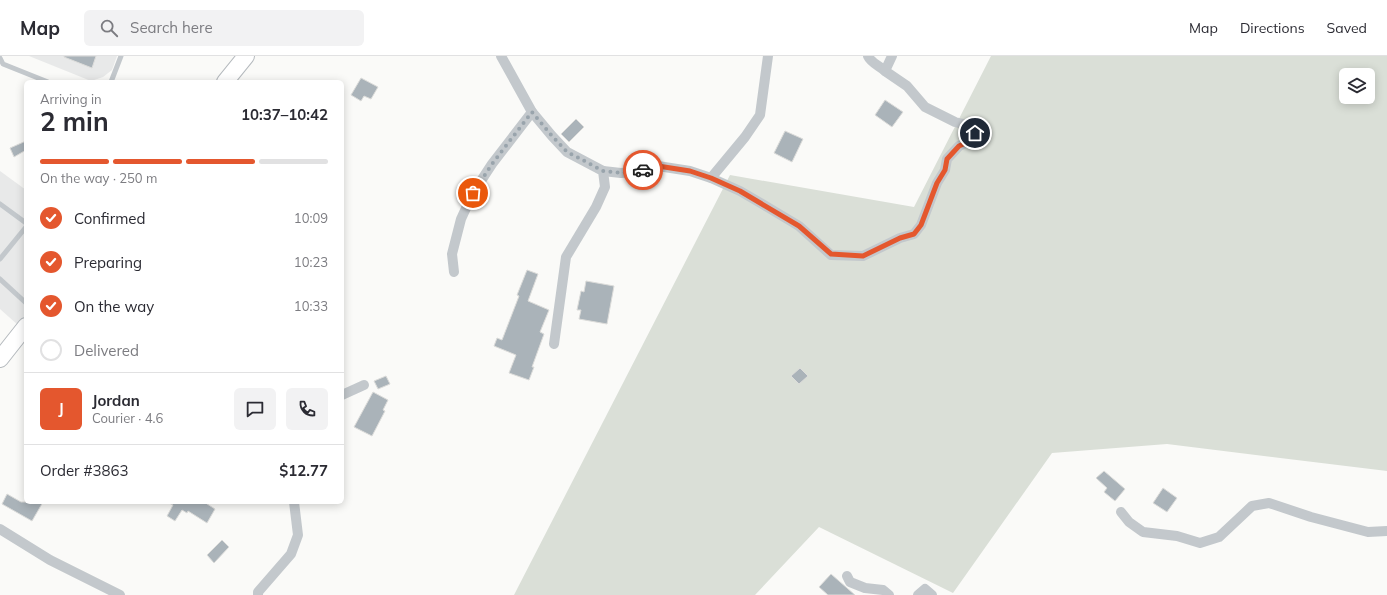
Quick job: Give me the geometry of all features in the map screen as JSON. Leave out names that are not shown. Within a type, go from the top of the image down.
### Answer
[{"type":"main road","points":[[227,80],[246,56]]},
{"type":"main road","points":[[0,359],[24,329]]},
{"type":"street","points":[[501,56],[532,112],[567,152],[603,171],[621,173],[641,171],[658,166],[690,171],[711,178],[740,191],[799,226],[831,254],[863,256],[900,238],[914,234],[921,225],[937,183],[945,170],[947,159],[959,146],[970,141],[975,133],[970,126],[955,122],[926,107],[907,86],[870,60],[868,56]]},
{"type":"street","points":[[711,178],[760,115],[768,56]]},
{"type":"street","points":[[885,71],[892,56]]},
{"type":"street","points":[[454,272],[452,254],[461,219],[473,193],[492,164],[532,112]]},
{"type":"street","points":[[554,344],[566,257],[599,200],[604,187],[603,171]]},
{"type":"street","points":[[344,394],[364,385]]},
{"type":"street","points":[[1121,512],[1129,522],[1143,532],[1177,536],[1200,543],[1219,537],[1252,506],[1269,503],[1311,517],[1368,532],[1387,531]]},
{"type":"street","points":[[258,595],[258,592],[291,554],[298,535],[294,504]]},
{"type":"street","points":[[0,529],[50,560],[120,595]]},
{"type":"street","points":[[847,576],[850,582],[865,588],[883,590],[889,595]]},
{"type":"street","points":[[918,595],[925,589],[932,595]]},
{"type":"lane","points":[[112,80],[121,56]]},
{"type":"lane","points":[[0,58],[2,66],[42,80]]},
{"type":"lane","points":[[0,204],[24,222]]},
{"type":"lane","points":[[0,260],[24,230]]},
{"type":"lane","points":[[0,279],[24,301]]},
{"type":"shaded area","points":[[29,56],[117,56],[112,70],[103,77],[89,80]]},
{"type":"shaded area","points":[[991,56],[1387,56],[1387,471],[1167,444],[1052,453],[953,593],[819,527],[755,595],[514,595],[730,175],[914,207]]},
{"type":"shaded area","points":[[0,171],[24,189],[24,318],[18,325],[0,309]]},
{"type":"building","points":[[64,56],[96,56],[92,68]]},
{"type":"building","points":[[361,78],[378,87],[371,99],[364,96],[361,101],[351,95]]},
{"type":"building","points":[[885,100],[903,112],[892,127],[875,115]]},
{"type":"building","points":[[576,119],[584,127],[569,142],[561,134]]},
{"type":"building","points":[[785,131],[803,139],[792,162],[774,153]]},
{"type":"building","points":[[24,142],[24,151],[14,157],[10,148]]},
{"type":"building","points":[[527,270],[538,274],[528,301],[549,310],[540,332],[544,334],[529,380],[509,373],[516,355],[494,346],[497,338],[502,340],[519,296],[517,295]]},
{"type":"building","points":[[586,281],[614,286],[607,324],[579,319],[581,310],[577,310],[581,291],[584,292]]},
{"type":"building","points":[[800,368],[808,376],[799,384],[791,376]]},
{"type":"building","points":[[386,376],[390,384],[378,389],[374,381]]},
{"type":"building","points":[[373,392],[388,400],[383,410],[385,411],[372,436],[354,427]]},
{"type":"building","points":[[1104,471],[1125,489],[1115,501],[1104,492],[1107,488],[1096,478]]},
{"type":"building","points":[[1163,488],[1177,498],[1167,512],[1153,503]]},
{"type":"building","points":[[7,494],[21,502],[24,502],[24,504],[42,504],[32,521],[2,504]]},
{"type":"building","points":[[171,504],[207,504],[215,509],[207,523],[188,511],[187,513],[182,510],[175,521],[167,516],[173,505]]},
{"type":"building","points":[[222,540],[229,547],[214,563],[207,555]]},
{"type":"building","points":[[831,574],[855,595],[828,595],[819,587]]},
{"type":"way so far","points":[[473,193],[508,142],[532,112],[567,152],[603,171],[621,173],[643,170]]},
{"type":"route","points":[[643,170],[658,166],[690,171],[711,178],[740,191],[799,226],[831,254],[863,256],[900,238],[914,234],[921,225],[937,183],[945,170],[947,159],[959,146],[970,141],[975,133]]}]
